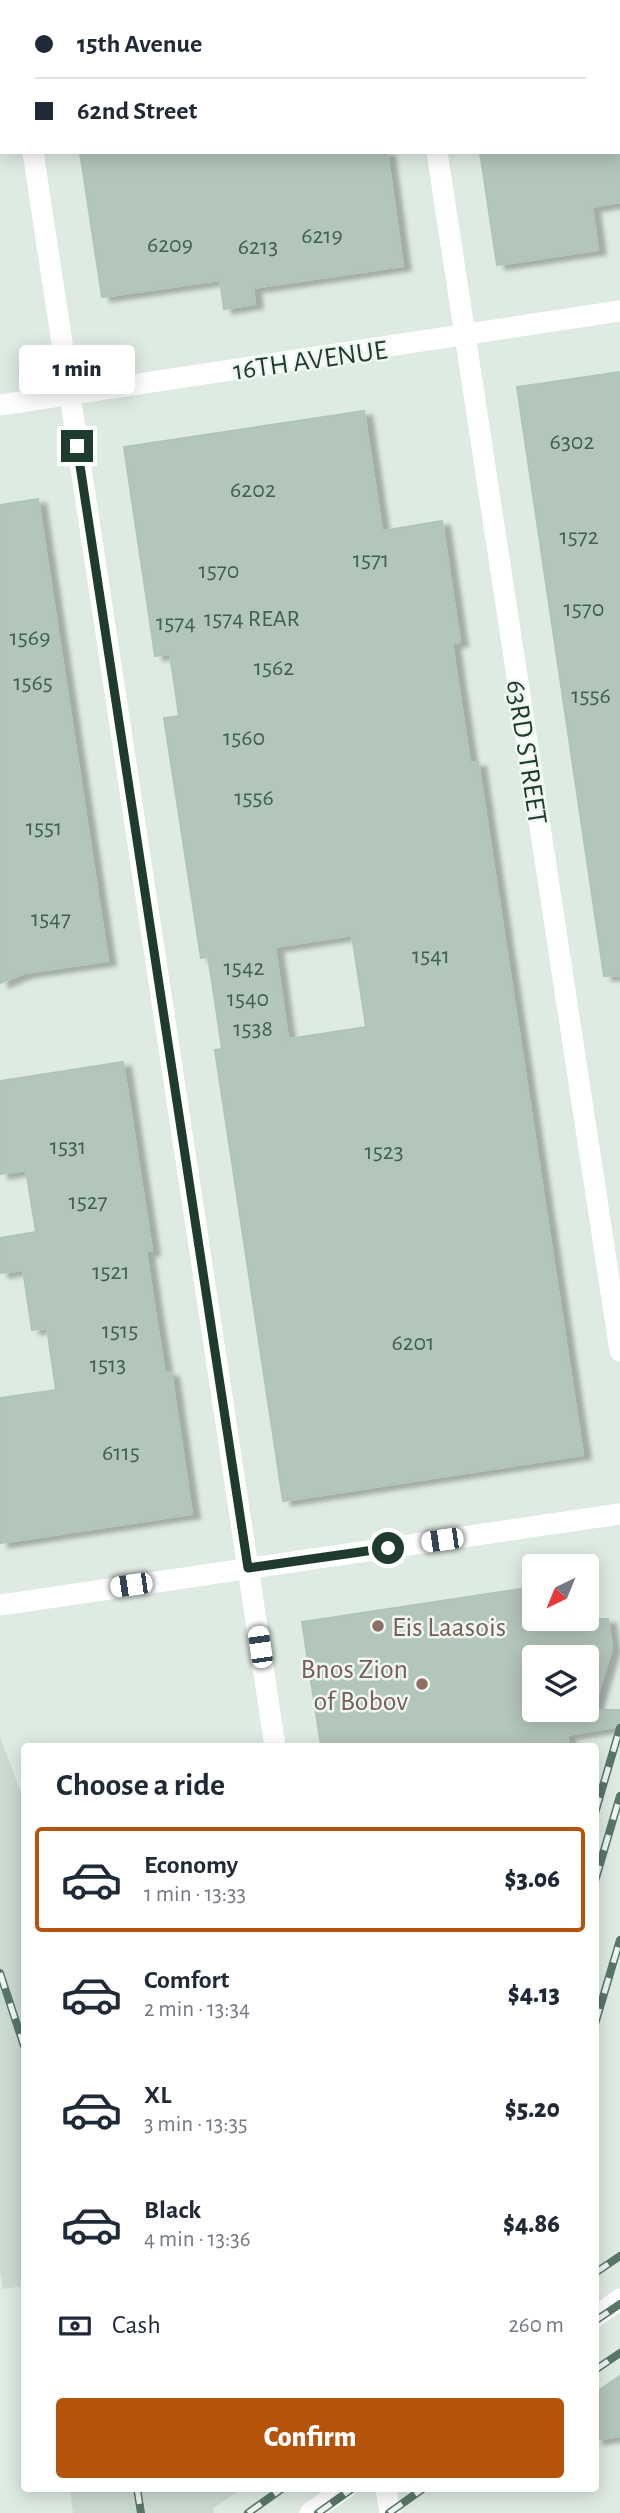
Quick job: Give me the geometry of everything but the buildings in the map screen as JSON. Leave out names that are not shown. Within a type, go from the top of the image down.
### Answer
[{"type":"street","points":[[33,154],[275,1743]]},
{"type":"street","name":"63RD STREET","points":[[437,154],[620,1351]]},
{"type":"street","name":"16TH AVENUE","points":[[0,405],[620,312]]},
{"type":"street","points":[[0,1605],[620,1514]]},
{"type":"street","points":[[599,2314],[620,2299]]},
{"type":"street","points":[[310,2513],[340,2492]]},
{"type":"street","points":[[387,2492],[390,2513]]},
{"type":"shaded area","points":[[0,1737],[21,1793],[21,2286],[3,2289],[0,2271]]},
{"type":"shaded area","points":[[70,2492],[237,2492],[213,2508],[214,2513],[73,2513]]},
{"type":"railway","points":[[599,1799],[620,1728]]},
{"type":"railway","points":[[599,1867],[620,1796]]},
{"type":"railway","points":[[599,2011],[620,1940]]},
{"type":"railway","points":[[0,1973],[21,2037]]},
{"type":"railway","points":[[599,2270],[620,2256]]},
{"type":"railway","points":[[599,2318],[620,2304]]},
{"type":"railway","points":[[599,2367],[620,2353]]},
{"type":"railway","points":[[138,2492],[141,2513]]},
{"type":"railway","points":[[248,2513],[277,2492]]},
{"type":"railway","points":[[318,2513],[347,2492]]},
{"type":"railway","points":[[389,2513],[418,2492]]},
{"type":"place","name":"Eis Laasois","points":[[378,1626]]},
{"type":"place","name":"Bnos Zion of Bobov","points":[[422,1684]]},
{"type":"route","points":[[77,446],[248,1568],[388,1548]]}]
